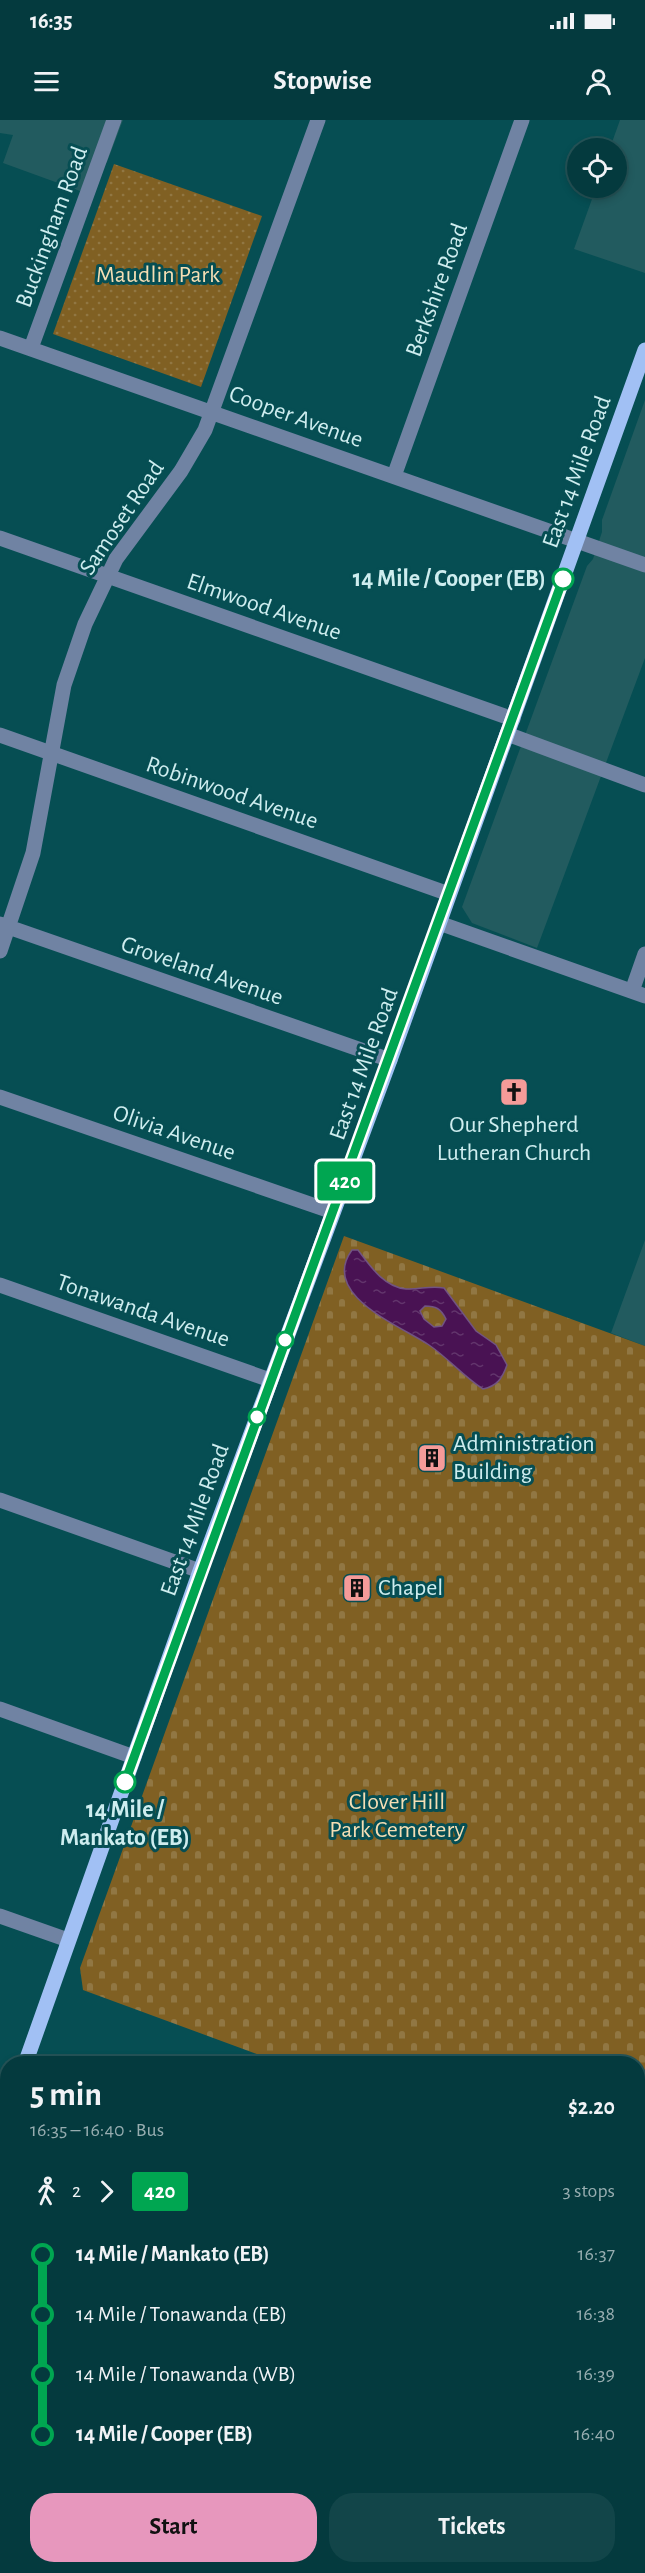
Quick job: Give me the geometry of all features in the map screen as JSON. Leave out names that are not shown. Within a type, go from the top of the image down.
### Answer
[{"type":"main road","name":"East 14 Mile Road","points":[[28,2056],[200,1571],[390,1060],[644,358]]},
{"type":"street","name":"Buckingham Road","points":[[31,348],[114,120]]},
{"type":"street","name":"Samoset Road","points":[[0,951],[4,926],[38,836],[67,672],[85,624],[107,575],[191,454],[213,412],[318,120]]},
{"type":"street","name":"Berkshire Road","points":[[394,476],[522,120]]},
{"type":"street","name":"Cooper Avenue","points":[[0,338],[645,565]]},
{"type":"street","name":"Elmwood Avenue","points":[[0,538],[513,718]]},
{"type":"street","points":[[507,734],[645,785]]},
{"type":"street","name":"Robinwood Avenue","points":[[0,735],[449,894]]},
{"type":"street","points":[[439,923],[638,994],[645,954]]},
{"type":"street","name":"Groveland Avenue","points":[[4,926],[390,1060]]},
{"type":"street","name":"Olivia Avenue","points":[[0,1097],[333,1212]]},
{"type":"street","name":"Tonawanda Avenue","points":[[0,1285],[270,1380]]},
{"type":"street","points":[[0,1500],[200,1571]]},
{"type":"street","points":[[0,1709],[134,1757]]},
{"type":"street","points":[[0,1916],[68,1940]]},
{"type":"shaded area","points":[[0,120],[123,120],[107,162],[80,191],[3,163],[13,135],[0,133]]},
{"type":"shaded area","points":[[620,120],[645,120],[645,273],[574,249],[592,198],[627,198],[627,138],[614,138]]},
{"type":"shaded area","points":[[645,400],[645,658],[537,948],[472,923],[462,907],[587,566],[593,559],[602,532],[602,520]]},
{"type":"shaded area","points":[[645,1240],[645,1346],[611,1333]]},
{"type":"green space","name":"Maudlin Park","points":[[114,164],[262,216],[201,387],[53,334]]},
{"type":"green space","name":"Clover Hill Park Cemetery","points":[[344,1236],[645,1346],[645,2056],[262,2056],[83,1990],[80,1968]]},
{"type":"water","points":[[352,1250],[358,1250],[378,1275],[391,1284],[406,1289],[444,1288],[476,1331],[496,1345],[507,1365],[501,1378],[492,1386],[483,1389],[429,1345],[368,1307],[354,1295],[346,1281],[345,1266]],"holes":[[[425,1306],[440,1310],[446,1319],[442,1326],[434,1327],[424,1319],[420,1311]]]},
{"type":"bus line","name":"420","points":[[125,1782],[200,1571],[390,1060],[563,579]]},
{"type":"place","name":"14 Mile / Cooper (EB)","points":[[563,579]]},
{"type":"place","name":"Our Shepherd Lutheran Church","points":[[514,1092]]},
{"type":"place","name":"Administration Building","points":[[432,1458]]},
{"type":"place","name":"Chapel","points":[[357,1588]]},
{"type":"place","name":"14 Mile / Mankato (EB)","points":[[125,1782]]}]
